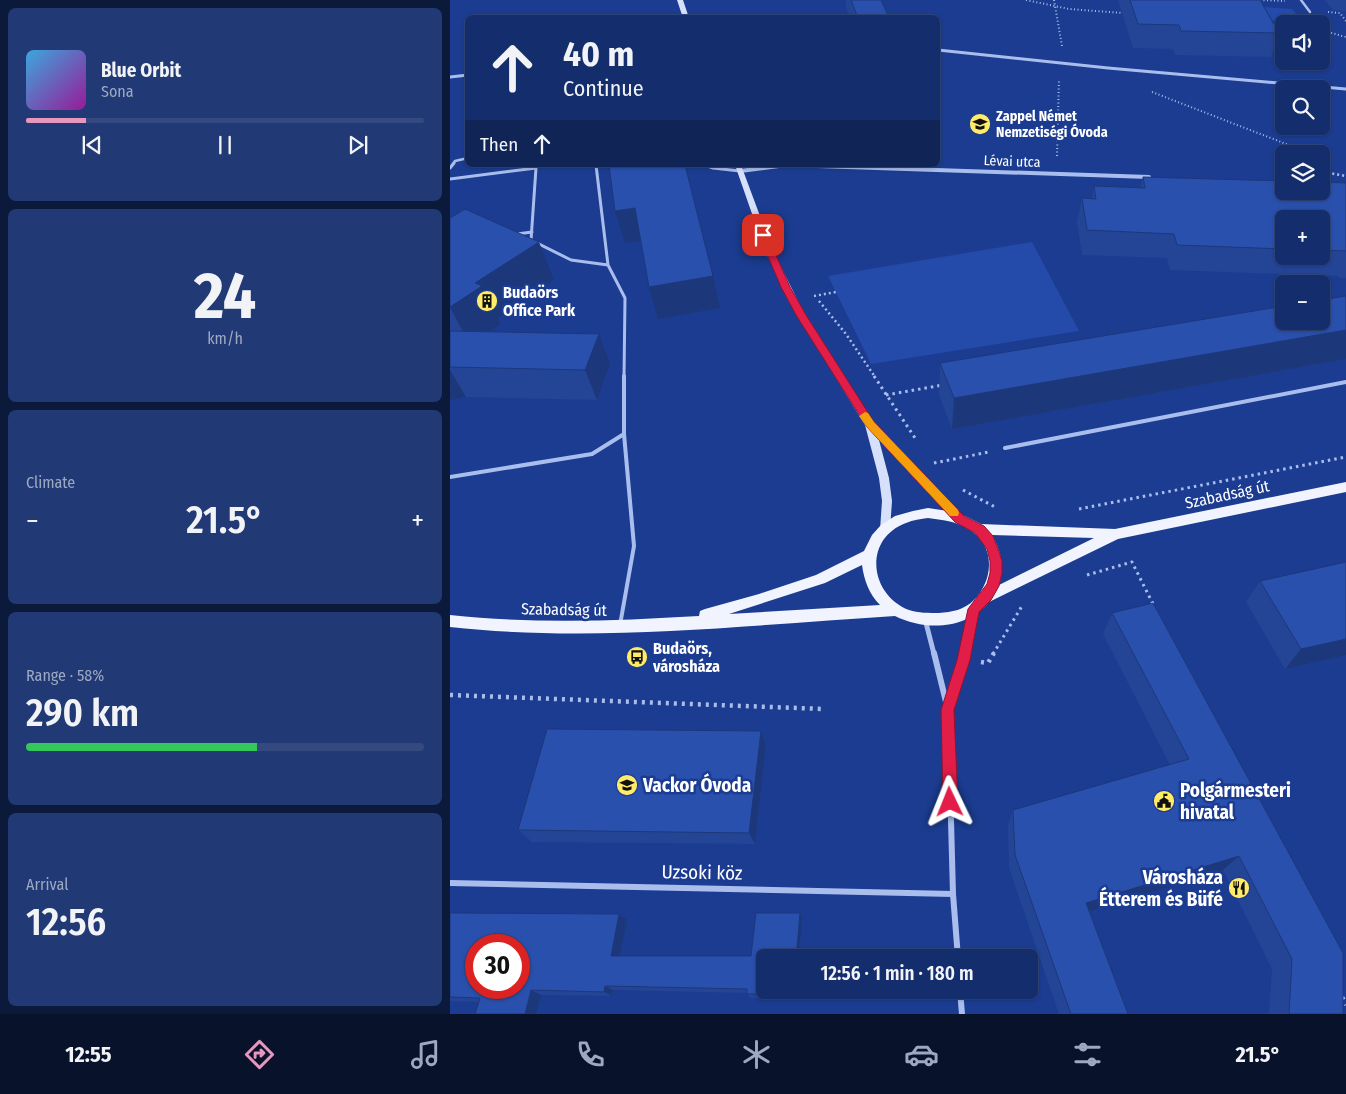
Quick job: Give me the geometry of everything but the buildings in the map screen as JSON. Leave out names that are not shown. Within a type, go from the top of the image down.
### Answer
[{"type":"main road","points":[[680,0],[685,15]]},
{"type":"main road","points":[[739,168],[768,251],[785,287],[870,425],[960,519]]},
{"type":"main road","points":[[870,425],[884,478],[887,501],[885,530]]},
{"type":"main road","name":"Szabadság út","points":[[980,529],[1115,534],[1346,487]]},
{"type":"main road","points":[[928,513],[944,514],[960,519],[980,529],[988,540],[996,561],[996,573],[993,586],[986,597],[974,609],[959,616],[924,620],[895,610],[876,591],[869,573],[869,555],[878,537],[897,521],[928,513]]},
{"type":"main road","name":"Szabadság út","points":[[986,597],[1115,534]]},
{"type":"main road","name":"Szabadság út","points":[[678,622],[759,600],[820,579],[869,555]]},
{"type":"main road","name":"Szabadság út","points":[[450,621],[486,625],[564,628],[620,627],[895,610]]},
{"type":"street","points":[[940,50],[1060,63],[1346,88]]},
{"type":"street","points":[[450,77],[465,75]]},
{"type":"street","name":"Lévai utca","points":[[739,168],[755,167]]},
{"type":"street","name":"Lévai utca","points":[[847,167],[1156,178]]},
{"type":"street","points":[[948,710],[963,660],[974,609]]},
{"type":"street","points":[[924,620],[948,710],[953,894],[957,949]]},
{"type":"street","name":"Uzsoki köz","points":[[450,883],[953,894]]},
{"type":"street","points":[[961,999],[962,1014]]},
{"type":"lane","points":[[1302,0],[1310,12]]},
{"type":"lane","points":[[450,168],[455,161],[465,159]]},
{"type":"lane","points":[[596,167],[608,265],[625,298],[624,434],[634,546],[620,627]]},
{"type":"lane","points":[[710,167],[739,168]]},
{"type":"lane","points":[[450,179],[536,168],[531,240],[571,260],[608,265]]},
{"type":"lane","points":[[514,234],[532,232]]},
{"type":"lane","points":[[1005,448],[1346,382]]},
{"type":"lane","points":[[450,477],[592,454],[624,434]]},
{"type":"path","points":[[1026,0],[1056,7],[1124,13]]},
{"type":"path","points":[[1054,0],[1063,55],[1060,63],[1057,174]]},
{"type":"path","points":[[1260,0],[1302,0]]},
{"type":"path","points":[[1270,26],[1275,26]]},
{"type":"path","points":[[1330,33],[1346,37]]},
{"type":"path","points":[[1149,90],[1289,145]]},
{"type":"path","points":[[1330,174],[1346,176]]},
{"type":"path","points":[[836,292],[814,296],[840,323],[917,442]]},
{"type":"path","points":[[886,395],[944,384]]},
{"type":"path","points":[[933,463],[1005,448]]},
{"type":"path","points":[[1075,510],[1346,457]]},
{"type":"path","points":[[1085,576],[1132,562],[1158,615]]},
{"type":"path","points":[[963,660],[988,663],[1027,598]]},
{"type":"path","points":[[450,695],[824,709]]},
{"type":"path","points":[[1338,988],[1346,1006]]},
{"type":"shaded area","points":[[1192,2],[1292,9],[1297,15],[1275,15],[1275,21],[1204,18]]},
{"type":"shaded area","points":[[1032,242],[1079,331],[871,364],[828,276]]},
{"type":"slow traffic","points":[[865,416],[870,425],[954,513]]},
{"type":"place","name":"Zappel Német Nemzetiségi Óvoda","points":[[980,124]]},
{"type":"place","name":"Budaörs Office Park","points":[[487,301]]},
{"type":"place","name":"Budaörs, városháza","points":[[637,657]]},
{"type":"place","name":"Vackor Óvoda","points":[[627,785]]},
{"type":"place","name":"Polgármesteri hivatal","points":[[1164,801]]},
{"type":"place","name":"Városháza Étterem és Büfé","points":[[1239,888]]},
{"type":"route","points":[[763,235],[768,251],[785,287],[870,425],[960,519],[980,529],[988,540],[996,561],[993,586],[986,597],[974,609],[963,660],[948,710],[950,802]]}]
